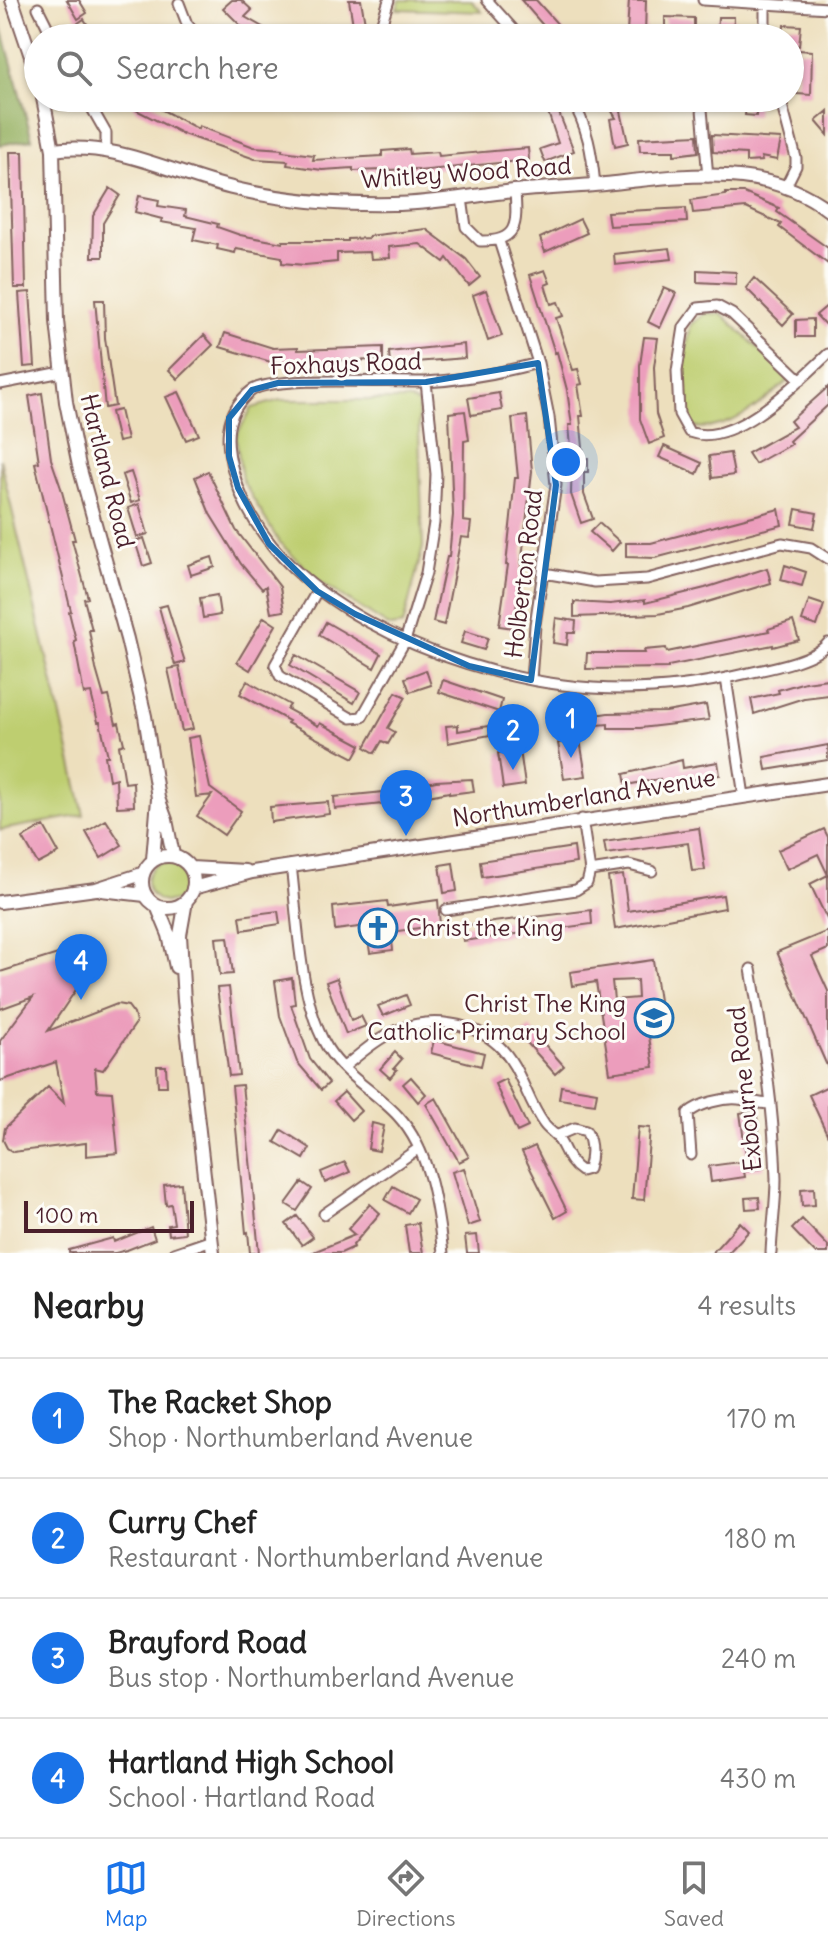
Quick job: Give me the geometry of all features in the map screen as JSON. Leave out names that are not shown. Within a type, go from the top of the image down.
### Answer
[{"type":"street","points":[[12,0],[24,36]]},
{"type":"street","points":[[381,24],[389,0]]},
{"type":"street","points":[[487,0],[508,24]]},
{"type":"street","points":[[703,0],[828,8]]},
{"type":"street","points":[[179,3],[187,24]]},
{"type":"street","points":[[765,5],[765,24]]},
{"type":"street","points":[[38,8],[46,24]]},
{"type":"street","points":[[46,112],[53,150]]},
{"type":"street","points":[[94,112],[106,133],[106,149]]},
{"type":"street","points":[[578,112],[591,144],[595,185]]},
{"type":"street","points":[[702,112],[708,177]]},
{"type":"street","points":[[784,112],[796,158],[796,166],[786,186]]},
{"type":"street","name":"Whitley Wood Road","points":[[53,150],[106,149],[234,189],[317,203],[395,204],[689,175],[745,177],[786,186],[828,210]]},
{"type":"street","name":"Hartland Road","points":[[53,150],[57,321],[62,372],[79,466],[127,639],[145,716],[158,798],[173,855]]},
{"type":"street","points":[[462,198],[466,227],[480,241],[499,241],[510,234],[516,219],[515,191]]},
{"type":"street","name":"Holberton Road","points":[[499,241],[538,363],[549,417],[556,485],[535,625],[531,680]]},
{"type":"street","points":[[801,380],[732,314],[717,306],[698,308],[684,327],[677,371],[679,414],[689,432],[701,436],[731,428],[769,409],[801,380],[828,354]]},
{"type":"street","name":"Foxhays Road","points":[[538,363],[490,376],[426,382],[278,383],[252,390],[229,418],[229,456],[238,488],[269,544],[317,591],[405,641],[469,666],[566,686],[674,686],[726,678],[783,664],[826,648]]},
{"type":"street","points":[[0,384],[62,372]]},
{"type":"street","points":[[317,591],[275,665],[280,676],[351,718],[362,717],[405,641],[426,573],[434,523],[436,474],[426,382]]},
{"type":"street","points":[[544,573],[595,582],[647,579],[782,543],[811,548],[828,559]]},
{"type":"street","points":[[726,678],[744,796]]},
{"type":"street","name":"Northumberland Avenue","points":[[193,888],[291,865],[828,784]]},
{"type":"street","name":"Hartland Road","points":[[153,859],[158,798]]},
{"type":"street","points":[[446,910],[576,890],[587,883],[590,871],[582,819]]},
{"type":"street","points":[[0,902],[96,889],[142,874],[153,859],[163,855],[173,855],[191,868],[193,888],[186,901],[180,935],[184,1001],[212,1247],[174,1253]]},
{"type":"street","points":[[291,865],[311,1012],[329,1050],[400,1118],[419,1148],[433,1189],[443,1253]]},
{"type":"street","points":[[590,871],[629,865],[652,871]]},
{"type":"street","name":"Northumberland Avenue","points":[[191,868],[252,872]]},
{"type":"street","points":[[142,874],[145,895],[157,906],[177,908],[186,901]]},
{"type":"street","points":[[96,889],[145,895]]},
{"type":"street","points":[[157,906],[169,935],[184,1001]]},
{"type":"street","name":"Exbourne Road","points":[[751,969],[771,1104],[776,1183],[771,1253]]},
{"type":"street","points":[[344,1067],[371,1045],[401,1029],[436,1022],[456,1024],[481,1033],[499,1046],[516,1070],[544,1126],[556,1136],[567,1158],[581,1171],[588,1169],[591,1139],[586,1131],[575,1128],[556,1136]]},
{"type":"street","points":[[691,1155],[688,1113],[698,1105],[739,1099],[753,1105],[771,1104]]},
{"type":"street","points":[[324,1214],[419,1148]]},
{"type":"highlighted area","points":[[538,363],[556,485],[531,680],[469,666],[355,614],[317,591],[269,544],[238,488],[229,456],[229,418],[252,390],[278,383],[426,382]]},
{"type":"green space","points":[[400,0],[471,0],[482,12],[397,9]]},
{"type":"green space","points":[[0,20],[32,139],[0,145]]},
{"type":"green space","points":[[706,313],[722,314],[790,379],[733,421],[706,428],[693,427],[683,389],[691,324]]},
{"type":"green space","points":[[280,400],[410,400],[418,404],[423,547],[403,625],[390,627],[319,581],[279,542],[242,480],[236,436],[252,408]]},
{"type":"green space","points":[[0,459],[84,815],[0,830]]},
{"type":"green space","points":[[167,862],[181,868],[187,882],[181,896],[167,902],[153,896],[147,882],[153,868]]},
{"type":"building","points":[[67,0],[79,0],[87,13],[78,19]]},
{"type":"building","points":[[232,0],[241,0],[252,10],[245,17],[257,24],[239,24],[223,8]]},
{"type":"building","points":[[349,0],[361,0],[365,23],[353,24]]},
{"type":"building","points":[[521,0],[536,0],[557,24],[542,24]]},
{"type":"building","points":[[629,0],[646,0],[645,24],[628,24]]},
{"type":"building","points":[[665,17],[694,18],[694,24],[665,24]]},
{"type":"building","points":[[718,17],[734,17],[734,24],[718,24]]},
{"type":"building","points":[[804,50],[812,51],[811,95],[804,94]]},
{"type":"building","points":[[828,111],[828,135],[816,121]]},
{"type":"building","points":[[140,112],[166,112],[198,129],[199,126],[254,147],[314,155],[313,160],[382,156],[382,151],[409,149],[410,154],[438,152],[439,156],[528,148],[529,160],[418,171],[322,170],[287,165],[288,161],[255,159],[183,134]]},
{"type":"building","points":[[548,112],[559,112],[574,151],[545,162],[540,149],[558,143]]},
{"type":"building","points":[[612,112],[621,112],[628,143],[615,146],[610,119],[616,118]]},
{"type":"building","points":[[697,135],[698,152],[674,155],[674,151],[640,151],[639,138]]},
{"type":"building","points":[[712,135],[781,139],[777,160],[761,157],[762,161],[746,162],[746,154],[713,152]]},
{"type":"building","points":[[10,152],[23,152],[26,288],[14,288]]},
{"type":"building","points":[[110,188],[120,195],[103,223],[103,257],[92,257],[93,216]]},
{"type":"building","points":[[744,193],[779,208],[777,212],[828,248],[828,264],[779,227],[781,224],[746,208],[693,213],[691,200]]},
{"type":"building","points":[[139,196],[159,200],[158,206],[186,210],[185,216],[218,224],[217,227],[240,235],[283,243],[348,241],[426,229],[466,259],[480,277],[469,286],[447,258],[444,262],[420,244],[389,247],[390,258],[371,259],[370,252],[337,253],[337,262],[305,265],[282,263],[282,257],[217,249],[218,245],[193,240],[196,228],[161,222],[162,219],[135,212]]},
{"type":"building","points":[[686,208],[687,222],[609,226],[607,212]]},
{"type":"building","points":[[580,219],[587,233],[545,252],[540,238]]},
{"type":"building","points":[[670,248],[672,259],[615,265],[614,254]]},
{"type":"building","points":[[545,270],[550,283],[545,285],[551,304],[558,302],[563,316],[556,318],[573,370],[578,369],[582,384],[578,385],[583,416],[580,416],[584,458],[588,458],[588,472],[584,472],[584,494],[593,519],[581,523],[571,494],[569,425],[572,425],[567,390],[530,275]]},
{"type":"building","points":[[697,270],[736,272],[736,284],[697,282]]},
{"type":"building","points":[[754,278],[793,314],[783,325],[746,288]]},
{"type":"building","points":[[664,288],[676,293],[660,328],[648,322]]},
{"type":"building","points":[[486,290],[502,336],[488,341],[473,295]]},
{"type":"building","points":[[30,292],[35,366],[24,367],[19,293]]},
{"type":"building","points":[[95,300],[104,300],[105,338],[115,406],[105,408]]},
{"type":"building","points":[[828,305],[828,328],[816,315]]},
{"type":"building","points":[[813,319],[813,337],[796,337],[796,320]]},
{"type":"building","points":[[225,333],[273,348],[383,347],[383,360],[271,362],[220,347]]},
{"type":"building","points":[[204,335],[213,345],[178,379],[169,370]]},
{"type":"building","points":[[644,337],[658,338],[654,367],[656,414],[664,438],[649,444],[640,419],[640,365]]},
{"type":"building","points":[[464,344],[465,358],[390,364],[389,352]]},
{"type":"building","points":[[828,387],[828,405],[789,441],[791,444],[755,464],[748,453],[795,427],[790,421]]},
{"type":"building","points":[[179,392],[199,435],[186,440],[166,397]]},
{"type":"building","points":[[42,393],[51,459],[88,598],[84,599],[92,630],[89,630],[96,669],[104,697],[109,696],[116,724],[119,723],[124,744],[119,746],[125,783],[133,782],[134,806],[117,807],[116,778],[109,780],[105,756],[108,756],[100,722],[91,693],[84,694],[71,611],[35,463],[39,462],[29,396]]},
{"type":"building","points":[[499,393],[502,410],[471,415],[468,398]]},
{"type":"building","points":[[120,410],[127,440],[118,442],[111,412]]},
{"type":"building","points":[[465,411],[469,440],[464,441],[463,521],[471,522],[469,538],[461,537],[444,625],[433,622],[449,557],[453,515],[449,413]]},
{"type":"building","points":[[527,416],[532,471],[514,628],[499,626],[515,478],[518,478],[512,418]]},
{"type":"building","points":[[664,446],[702,463],[697,474],[659,457]]},
{"type":"building","points":[[730,453],[734,475],[712,478],[709,456]]},
{"type":"building","points":[[208,471],[236,530],[280,587],[284,611],[271,613],[266,586],[262,589],[241,564],[210,514],[195,477]]},
{"type":"building","points":[[131,472],[140,500],[131,503],[122,475]]},
{"type":"building","points":[[139,504],[148,534],[137,537],[128,508]]},
{"type":"building","points":[[779,509],[782,525],[655,558],[626,557],[626,543],[651,543]]},
{"type":"building","points":[[796,509],[817,513],[814,528],[793,524]]},
{"type":"building","points":[[599,523],[620,542],[612,551],[590,532]]},
{"type":"building","points":[[144,538],[152,563],[143,566],[135,541]]},
{"type":"building","points":[[212,557],[215,567],[191,575],[188,565]]},
{"type":"building","points":[[785,565],[806,572],[802,586],[781,580]]},
{"type":"building","points":[[767,568],[771,583],[688,608],[658,614],[574,617],[574,602],[610,604],[645,600],[645,603]]},
{"type":"building","points":[[217,595],[220,615],[203,618],[200,598]]},
{"type":"building","points":[[809,600],[824,605],[817,626],[802,621]]},
{"type":"building","points":[[167,605],[185,662],[175,665],[159,607]]},
{"type":"building","points":[[264,617],[276,625],[250,670],[237,662]]},
{"type":"building","points":[[556,618],[576,621],[575,633],[568,633],[567,645],[553,643]]},
{"type":"building","points":[[793,621],[799,640],[773,647],[668,668],[586,669],[587,653],[645,653],[644,650],[666,648],[667,652],[769,631]]},
{"type":"building","points":[[326,622],[381,654],[374,668],[319,635]]},
{"type":"building","points":[[465,631],[488,638],[484,650],[461,643]]},
{"type":"building","points":[[296,655],[360,692],[354,703],[290,665]]},
{"type":"building","points":[[179,667],[193,729],[182,731],[168,669]]},
{"type":"building","points":[[426,670],[431,685],[410,692],[405,678]]},
{"type":"building","points":[[828,679],[828,695],[804,698],[754,714],[751,699],[779,693],[778,690],[805,682]]},
{"type":"building","points":[[443,680],[502,700],[499,712],[439,692]]},
{"type":"building","points":[[247,681],[290,705],[287,709],[361,745],[354,758],[240,694]]},
{"type":"building","points":[[396,692],[406,697],[388,728],[395,732],[388,744],[382,741],[375,753],[365,747]]},
{"type":"building","points":[[706,705],[709,720],[640,728],[608,728],[608,724],[575,727],[575,718],[608,713],[666,712]]},
{"type":"building","points":[[458,725],[458,731],[489,726],[490,735],[448,743],[446,726]]},
{"type":"building","points":[[199,736],[210,788],[241,811],[224,835],[197,816],[212,795],[196,797],[188,738]]},
{"type":"building","points":[[580,740],[586,776],[564,779],[558,743]]},
{"type":"building","points":[[828,745],[828,760],[766,770],[764,757]]},
{"type":"building","points":[[520,750],[525,785],[503,788],[498,753]]},
{"type":"building","points":[[682,760],[683,768],[718,762],[720,775],[661,784],[660,779],[626,785],[624,774]]},
{"type":"building","points":[[472,779],[474,791],[335,809],[334,797],[384,792],[436,781]]},
{"type":"building","points":[[328,802],[329,814],[271,822],[270,807]]},
{"type":"building","points":[[106,820],[122,845],[101,858],[86,832]]},
{"type":"building","points":[[44,826],[59,853],[38,864],[23,838]]},
{"type":"building","points":[[699,828],[705,870],[692,871],[688,843],[606,854],[604,842]]},
{"type":"building","points":[[824,829],[828,837],[828,875],[818,854],[787,869],[778,850]]},
{"type":"building","points":[[574,847],[576,863],[482,877],[480,861]]},
{"type":"building","points":[[453,863],[457,891],[444,893],[440,865]]},
{"type":"building","points":[[623,875],[628,911],[723,895],[725,908],[615,929],[608,877]]},
{"type":"building","points":[[828,875],[828,921],[810,884]]},
{"type":"building","points":[[438,900],[440,925],[391,932],[393,950],[370,953],[366,926],[335,930],[333,907],[387,901],[388,907]]},
{"type":"building","points":[[591,910],[592,924],[463,941],[461,926]]},
{"type":"building","points":[[278,911],[280,924],[242,930],[240,916]]},
{"type":"building","points":[[828,931],[828,949],[812,956],[828,991],[828,1068],[777,952]]},
{"type":"building","points":[[228,937],[233,974],[220,975],[216,938]]},
{"type":"building","points":[[74,949],[85,951],[90,961],[88,972],[48,1031],[117,1004],[128,1006],[136,1023],[103,1070],[95,1068],[97,1091],[112,1092],[118,1153],[86,1156],[86,1143],[13,1152],[3,1140],[5,1128],[48,1087],[64,1103],[56,1062],[0,1081],[0,1041],[33,997],[0,1009],[0,972]]},
{"type":"building","points":[[653,960],[663,1028],[648,1031],[654,1067],[610,1073],[596,982],[572,986],[570,972]],"holes":[[[637,980],[638,998],[614,1000],[612,981]]]},
{"type":"building","points":[[292,978],[295,1004],[291,1005],[310,1059],[329,1083],[321,1090],[297,1062],[280,1016],[275,981]]},
{"type":"building","points":[[337,978],[351,1020],[361,1016],[366,1026],[346,1034],[326,982]]},
{"type":"building","points":[[229,987],[239,1075],[229,1076],[217,988]]},
{"type":"building","points":[[406,995],[410,1005],[383,1016],[378,1006]]},
{"type":"building","points":[[530,1028],[564,1066],[555,1074],[521,1036]]},
{"type":"building","points":[[434,1040],[484,1053],[481,1066],[431,1053]]},
{"type":"building","points":[[395,1052],[402,1059],[390,1078],[380,1069]]},
{"type":"building","points":[[157,1066],[166,1066],[167,1086],[158,1086]]},
{"type":"building","points":[[411,1077],[426,1094],[418,1102],[403,1084]]},
{"type":"building","points":[[505,1079],[528,1127],[517,1132],[495,1084]]},
{"type":"building","points":[[242,1085],[259,1253],[250,1253],[246,1233],[232,1086]]},
{"type":"building","points":[[561,1086],[597,1092],[595,1104],[559,1099]]},
{"type":"building","points":[[828,1086],[828,1136],[809,1095]]},
{"type":"building","points":[[344,1092],[361,1111],[351,1120],[334,1101]]},
{"type":"building","points":[[436,1098],[469,1157],[459,1162],[426,1104]]},
{"type":"building","points":[[756,1110],[764,1168],[744,1171],[745,1177],[711,1182],[709,1166],[747,1161],[740,1113]]},
{"type":"building","points":[[372,1123],[384,1126],[379,1151],[368,1149]]},
{"type":"building","points":[[638,1127],[650,1128],[644,1200],[632,1199]]},
{"type":"building","points":[[282,1130],[310,1148],[304,1159],[275,1142]]},
{"type":"building","points":[[535,1146],[567,1211],[555,1218],[522,1152]]},
{"type":"building","points":[[345,1162],[350,1172],[325,1183],[321,1172]]},
{"type":"building","points":[[464,1168],[480,1222],[468,1226],[452,1172]]},
{"type":"building","points":[[302,1182],[312,1189],[297,1211],[286,1204]]},
{"type":"building","points":[[181,1183],[185,1233],[169,1235],[168,1225],[174,1224],[171,1204],[166,1205],[164,1185]]},
{"type":"building","points":[[393,1186],[416,1199],[408,1213],[385,1200]]},
{"type":"building","points":[[814,1188],[815,1205],[802,1206],[801,1189]]},
{"type":"building","points":[[759,1197],[760,1208],[746,1209],[745,1198]]},
{"type":"building","points":[[370,1204],[380,1213],[354,1247],[341,1253],[311,1253],[355,1235],[348,1229]]},
{"type":"building","points":[[297,1216],[313,1237],[302,1245],[286,1224]]},
{"type":"building","points":[[802,1219],[828,1246],[828,1253],[815,1253],[792,1229]]},
{"type":"building","points":[[740,1222],[749,1231],[728,1253],[712,1253]]},
{"type":"building","points":[[418,1223],[423,1253],[409,1253],[405,1225]]},
{"type":"building","points":[[151,1227],[155,1239],[127,1250],[69,1253],[69,1250],[113,1238],[114,1242]]},
{"type":"building","points":[[477,1235],[479,1253],[467,1253],[465,1236]]},
{"type":"place","name":"The Racket Shop","points":[[571,758]]},
{"type":"place","name":"Curry Chef","points":[[513,770]]},
{"type":"place","name":"Brayford Road","points":[[406,836]]},
{"type":"place","name":"Christ the King","points":[[378,928]]},
{"type":"place","name":"Hartland High School","points":[[81,1000]]},
{"type":"place","name":"Christ The King Catholic Primary School","points":[[654,1018]]}]
